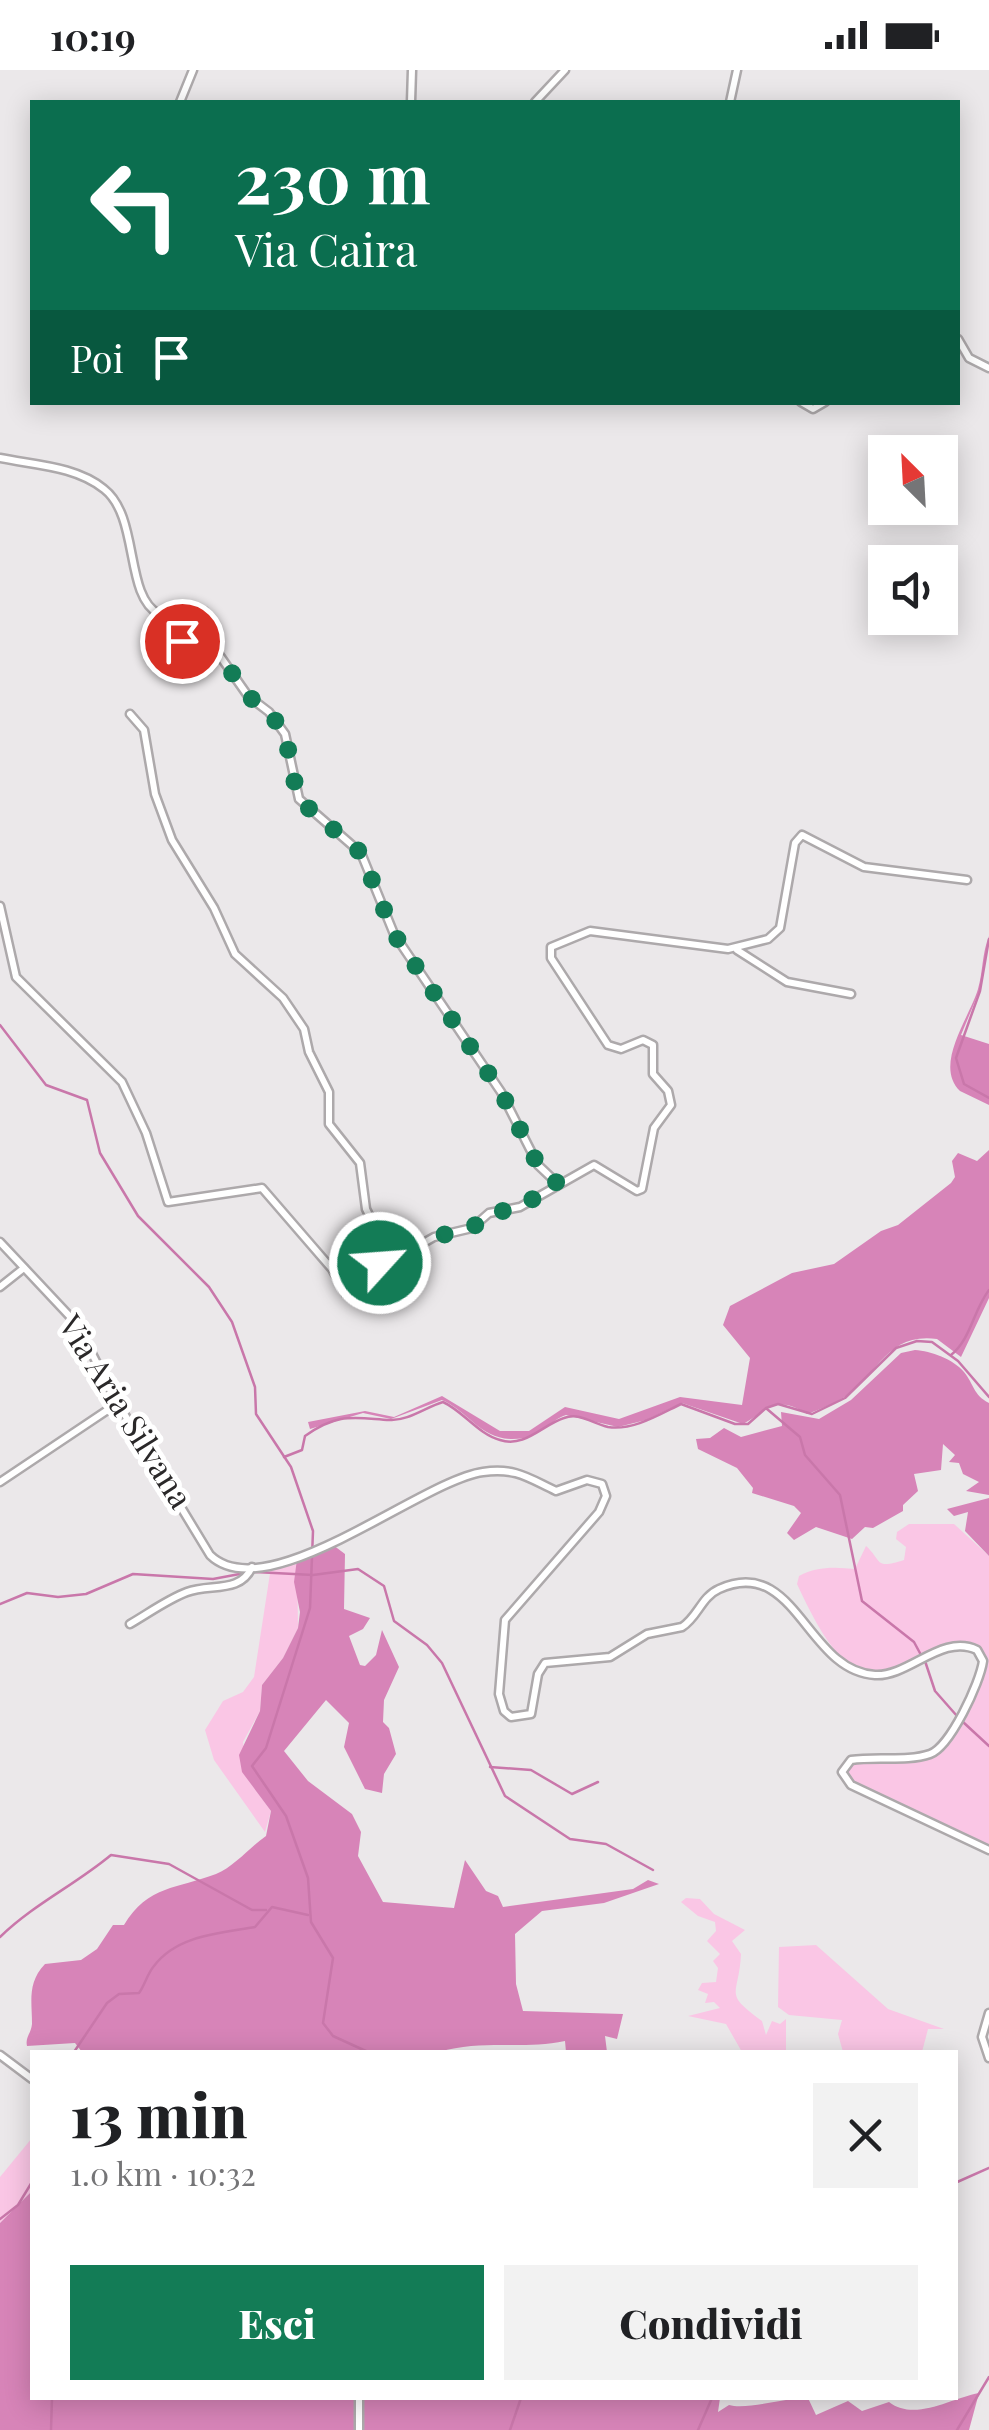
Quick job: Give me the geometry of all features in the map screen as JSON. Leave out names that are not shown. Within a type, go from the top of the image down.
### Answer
[{"type":"street","points":[[181,100],[193,70]]},
{"type":"street","points":[[412,70],[412,100]]},
{"type":"street","points":[[537,100],[565,70]]},
{"type":"street","points":[[730,100],[737,70]]},
{"type":"street","points":[[960,342],[969,358],[989,368]]},
{"type":"street","points":[[0,458],[71,472],[103,488],[126,518],[131,553],[153,608],[167,616],[204,611]]},
{"type":"street","points":[[179,637],[213,646],[248,696],[280,727],[290,745],[298,799],[361,853],[394,934],[501,1092],[538,1165],[558,1184]]},
{"type":"street","points":[[130,714],[144,730],[155,794],[172,840],[214,908],[235,954],[300,1020],[328,1092],[329,1124],[360,1163],[366,1209],[392,1261]]},
{"type":"street","points":[[736,949],[778,931],[795,843],[802,835],[864,867],[967,880]]},
{"type":"street","points":[[0,906],[16,977],[122,1082],[146,1133],[168,1202],[262,1188],[332,1269],[345,1294],[354,1283],[351,1252],[355,1244],[380,1263],[392,1261],[422,1242],[472,1228],[489,1213],[516,1209],[596,1164],[641,1190],[654,1128],[671,1106],[668,1091],[653,1074],[652,1043],[643,1040],[621,1049],[608,1045],[550,949],[595,931],[736,949],[787,982],[851,994]]},
{"type":"street","name":"Via Aria Silvana","points":[[0,1242],[77,1324],[118,1403],[210,1555],[223,1565],[252,1567]]},
{"type":"street","points":[[0,1287],[24,1268]]},
{"type":"street","points":[[0,1482],[118,1403]]},
{"type":"street","points":[[130,1624],[188,1591],[223,1588],[240,1581],[252,1567],[334,1542],[484,1472],[530,1475],[558,1491],[587,1480],[604,1486],[606,1496],[599,1512],[505,1620],[500,1698],[506,1713],[518,1719],[531,1714],[538,1674],[545,1663],[610,1657],[646,1634],[682,1627],[708,1596],[732,1585],[756,1582],[772,1588],[827,1651],[858,1672],[889,1674],[949,1648],[974,1648],[983,1658],[980,1675],[940,1748],[923,1756],[852,1760],[842,1772],[851,1785],[989,1850]]},
{"type":"street","points":[[989,2013],[982,2041],[989,2058]]},
{"type":"street","points":[[0,2055],[30,2077]]},
{"type":"street","points":[[360,2400],[360,2430]]},
{"type":"shaded area","points":[[989,936],[981,987],[961,1035],[989,1044],[989,1105],[960,1091],[950,1068],[956,1041],[978,989]]},
{"type":"shaded area","points":[[989,1150],[989,1298],[961,1357],[937,1339],[906,1342],[843,1398],[807,1414],[787,1405],[773,1406],[743,1424],[682,1403],[646,1420],[618,1427],[566,1415],[529,1437],[510,1439],[488,1432],[442,1400],[391,1419],[363,1413],[310,1429],[308,1422],[365,1411],[394,1417],[442,1396],[500,1431],[529,1431],[565,1407],[619,1419],[680,1397],[742,1405],[750,1358],[723,1325],[730,1306],[792,1273],[834,1264],[881,1231],[898,1225],[951,1183],[955,1177],[952,1161],[958,1153],[977,1161]]},
{"type":"shaded area","points":[[915,1350],[954,1363],[989,1403],[989,1495],[966,1491],[979,1482],[963,1474],[959,1463],[949,1462],[955,1455],[943,1444],[941,1470],[914,1474],[918,1491],[903,1505],[903,1511],[873,1528],[865,1527],[852,1539],[816,1527],[794,1540],[787,1533],[801,1513],[794,1506],[752,1493],[753,1488],[737,1468],[698,1449],[696,1439],[710,1438],[724,1428],[741,1437],[782,1426],[781,1412],[819,1419],[851,1400],[901,1353]]},
{"type":"shaded area","points":[[989,1498],[989,1556],[965,1531],[968,1512],[954,1516],[947,1509]]},
{"type":"shaded area","points":[[909,1524],[954,1524],[989,1556],[989,1847],[850,1782],[844,1774],[854,1762],[913,1761],[941,1751],[968,1709],[980,1675],[982,1650],[966,1643],[948,1645],[875,1673],[858,1671],[829,1642],[797,1584],[799,1576],[820,1569],[855,1569],[866,1546],[883,1564],[904,1560],[906,1547],[896,1539],[897,1532]]},
{"type":"shaded area","points":[[333,1545],[345,1554],[344,1609],[370,1618],[363,1629],[349,1636],[360,1665],[365,1666],[376,1655],[382,1630],[399,1667],[384,1700],[383,1722],[389,1728],[396,1754],[384,1774],[382,1793],[365,1789],[344,1747],[349,1723],[326,1700],[284,1751],[308,1781],[352,1814],[361,1832],[358,1856],[383,1902],[454,1908],[465,1860],[486,1891],[498,1896],[503,1907],[633,1889],[648,1880],[659,1884],[604,1903],[542,1911],[515,1934],[516,1984],[523,2011],[623,2014],[617,2039],[605,2036],[607,2050],[566,2050],[565,2041],[447,2050],[80,2050],[75,2043],[27,2046],[33,1985],[45,1964],[81,1960],[97,1949],[113,1925],[124,1925],[153,1895],[223,1871],[266,1836],[271,1811],[242,1772],[239,1755],[260,1711],[262,1685],[283,1658],[298,1628],[300,1612],[294,1582],[297,1559]]},
{"type":"shaded area","points":[[297,1559],[298,1628],[283,1658],[262,1685],[260,1711],[243,1742],[247,1778],[271,1811],[265,1832],[214,1760],[205,1730],[223,1701],[243,1692],[254,1677],[271,1567]]},
{"type":"shaded area","points":[[686,1898],[700,1899],[714,1914],[745,1930],[732,1941],[741,1954],[737,1998],[762,2021],[766,2035],[772,2021],[780,2024],[786,2019],[786,2050],[741,2050],[726,2024],[688,2016],[720,2008],[714,2002],[705,2003],[708,1994],[698,1990],[702,1983],[716,1982],[718,1968],[713,1961],[720,1954],[707,1941],[716,1931],[715,1922],[698,1916],[681,1902]]},
{"type":"shaded area","points":[[816,1945],[888,2009],[944,2029],[928,2029],[923,2050],[842,2050],[838,2034],[842,2020],[789,2015],[778,2007],[779,1947]]},
{"type":"shaded area","points":[[30,2140],[30,2193],[0,2223],[0,2177]]},
{"type":"shaded area","points":[[30,2193],[30,2400],[720,2400],[718,2412],[729,2405],[809,2400],[816,2415],[848,2401],[862,2411],[889,2402],[910,2410],[979,2393],[969,2430],[0,2430],[0,2223]]},
{"type":"waterway","points":[[989,939],[980,991],[956,1058],[964,1084],[989,1098]]},
{"type":"waterway","points":[[0,1025],[46,1085],[87,1100],[100,1153],[138,1216],[209,1287],[232,1322],[255,1387],[256,1414],[291,1467],[313,1531],[310,1608],[266,1748],[252,1766],[286,1816],[308,1878],[311,1922],[333,1958],[323,2023],[333,2036],[364,2050]]},
{"type":"waterway","points":[[951,1355],[963,1341],[989,1290]]},
{"type":"waterway","points":[[284,1457],[302,1450],[305,1436],[328,1423],[347,1418],[397,1420],[443,1402],[485,1433],[509,1442],[570,1417],[617,1428],[646,1421],[681,1404],[735,1424],[748,1424],[766,1408],[778,1404],[812,1414],[845,1398],[896,1348],[917,1341],[932,1342],[958,1361],[989,1397]]},
{"type":"waterway","points":[[767,1409],[800,1437],[805,1455],[840,1495],[862,1601],[914,1642],[921,1655]]},
{"type":"waterway","points":[[255,1572],[313,1575],[358,1569],[384,1586],[394,1621],[427,1645],[442,1663],[505,1796],[570,1839],[606,1844],[653,1870]]},
{"type":"waterway","points":[[0,1604],[27,1593],[58,1597],[86,1594],[133,1574],[213,1579],[245,1573]]},
{"type":"waterway","points":[[925,1661],[935,1691],[957,1716]]},
{"type":"waterway","points":[[963,1722],[989,1746]]},
{"type":"waterway","points":[[490,1767],[531,1770],[572,1794],[598,1782]]},
{"type":"waterway","points":[[0,1937],[111,1855],[169,1864],[252,1910],[266,1910]]},
{"type":"waterway","points":[[75,2050],[107,2003],[119,1994],[139,1993],[154,1966],[175,1948],[200,1937],[255,1927],[272,1907],[308,1915]]},
{"type":"waterway","points":[[958,2182],[989,2168]]},
{"type":"waterway","points":[[0,2219],[18,2205],[30,2185]]},
{"type":"waterway","points":[[957,2430],[989,2377]]},
{"type":"waterway","points":[[51,2430],[52,2400]]},
{"type":"waterway","points":[[510,2430],[520,2400]]},
{"type":"waterway","points":[[698,2430],[711,2400]]},
{"type":"route","points":[[182,641],[213,646],[248,696],[269,712],[285,734],[298,799],[361,853],[394,934],[501,1092],[538,1165],[558,1184],[516,1209],[489,1213],[472,1228],[434,1237],[392,1261],[380,1263]]}]
